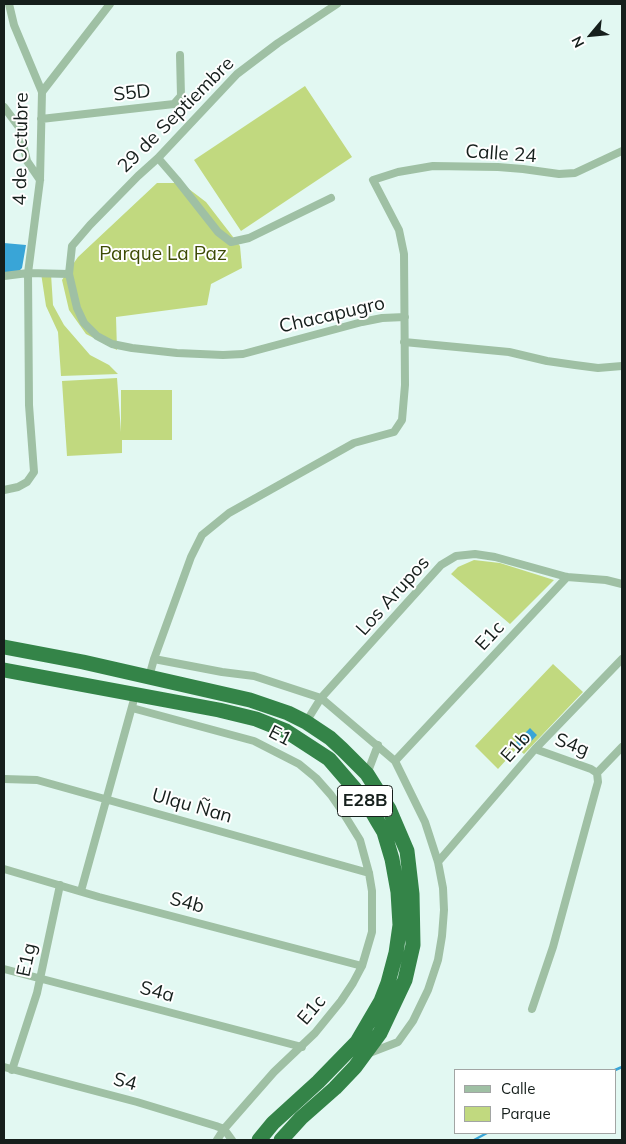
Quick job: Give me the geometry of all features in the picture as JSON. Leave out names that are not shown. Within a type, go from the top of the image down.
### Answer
[{"type":"highway","name":"E28B","points":[[4,647],[83,662],[250,700],[288,714],[306,722],[330,738],[367,774],[389,809],[406,851],[412,894],[412,945],[405,980],[380,1033],[355,1067],[281,1140]]},
{"type":"highway","name":"E28B","points":[[4,670],[134,701],[256,719],[286,731],[334,764],[367,803],[384,832],[392,859],[398,892],[400,925],[393,965],[381,1001],[357,1042],[318,1082],[273,1123],[259,1140]]},
{"type":"street","points":[[42,92],[110,4]]},
{"type":"street","name":"29 de Septiembre","points":[[68,274],[72,246],[90,225],[158,158],[237,74],[278,43],[337,4]]},
{"type":"street","name":"4 de Octubre","points":[[4,490],[18,487],[28,482],[34,472],[29,405],[28,273],[40,180],[42,92],[7,7]]},
{"type":"street","name":"S5D","points":[[41,119],[174,104],[182,96],[180,55]]},
{"type":"street","points":[[4,107],[19,127],[27,161],[40,180]]},
{"type":"street","name":"Calle 24","points":[[405,317],[404,254],[399,230],[373,180],[398,172],[434,166],[506,167],[559,174],[575,173],[622,151]]},
{"type":"street","points":[[158,158],[218,232],[231,242],[250,238],[331,198]]},
{"type":"street","points":[[4,276],[28,273],[68,274]]},
{"type":"street","name":"Chacapugro","points":[[68,274],[77,308],[84,323],[97,336],[112,344],[132,348],[196,355],[243,354],[369,321],[389,317],[405,317],[404,405],[402,420],[394,432],[354,443],[230,513],[202,535],[191,557],[149,677]]},
{"type":"street","points":[[404,342],[509,352],[547,362],[590,367],[622,366]]},
{"type":"street","name":"Los Arupos","points":[[306,722],[322,698],[441,565],[456,556],[475,554],[495,557],[567,577],[606,580],[622,584]]},
{"type":"street","name":"E1c","points":[[395,761],[567,577]]},
{"type":"street","points":[[154,659],[254,676],[322,698],[395,761],[425,822],[438,862],[443,888],[442,936],[438,960],[428,990],[413,1021],[398,1042],[362,1055]]},
{"type":"street","name":"E1b","points":[[438,862],[536,749],[622,659]]},
{"type":"street","points":[[81,891],[134,701]]},
{"type":"street","name":"E1","points":[[134,701],[254,741],[298,764],[316,778],[342,811],[360,840],[369,873]]},
{"type":"street","points":[[367,774],[378,745]]},
{"type":"street","points":[[532,1009],[553,947],[596,790],[598,782],[596,773],[622,747]]},
{"type":"street","name":"S4g","points":[[536,749],[591,768],[596,773]]},
{"type":"street","name":"Ulqu Ñan","points":[[4,779],[37,780],[369,873]]},
{"type":"street","name":"S4b","points":[[4,870],[362,966]]},
{"type":"street","name":"E1c","points":[[218,1140],[224,1129],[274,1072],[315,1033],[341,1001],[362,966],[372,932],[372,891],[369,873]]},
{"type":"street","name":"E1g","points":[[8,1069],[37,993],[60,885]]},
{"type":"street","name":"S4a","points":[[4,969],[302,1047]]},
{"type":"street","name":"S4","points":[[8,1069],[137,1102],[224,1129]]},
{"type":"street","points":[[224,1129],[232,1140]]},
{"type":"green space","points":[[305,86],[352,157],[241,231],[194,160]]},
{"type":"green space","name":"Parque La Paz","points":[[157,183],[181,183],[206,202],[240,246],[242,268],[211,284],[207,305],[116,317],[117,350],[86,334],[69,310],[62,280],[78,257]]},
{"type":"green space","points":[[41,273],[51,274],[53,305],[64,325],[90,355],[109,365],[118,374],[61,376],[58,332],[46,306]]},
{"type":"green space","points":[[117,378],[121,432],[121,390],[172,390],[172,440],[122,440],[122,453],[67,456],[62,381]]},
{"type":"green space","points":[[474,560],[500,563],[554,580],[510,624],[451,574],[458,567]]},
{"type":"green space","points":[[553,664],[583,692],[524,754],[517,748],[498,769],[475,746]]},
{"type":"water","points":[[4,243],[26,245],[22,268],[17,273],[4,274]]},
{"type":"water","points":[[530,728],[537,735],[523,750],[516,742]]},
{"type":"waterway","points":[[616,1070],[622,1067]]},
{"type":"waterway","points":[[474,1140],[485,1134]]}]
